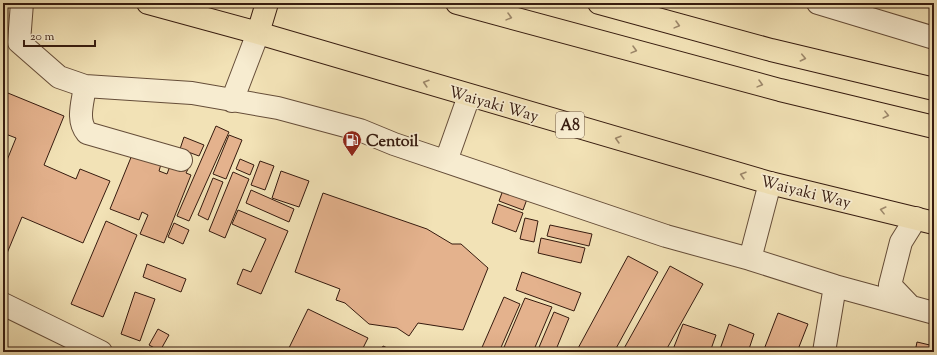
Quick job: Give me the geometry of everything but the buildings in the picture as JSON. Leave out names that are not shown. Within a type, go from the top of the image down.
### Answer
[{"type":"highway","name":"Waiyaki Way","points":[[148,3],[258,33],[469,96],[770,182],[925,221]]},
{"type":"highway","points":[[258,33],[267,3]]},
{"type":"highway","points":[[457,3],[780,90],[934,127]]},
{"type":"highway","points":[[599,3],[771,50],[934,89]]},
{"type":"street","points":[[22,3],[11,40],[59,77],[85,86],[192,93],[278,108],[324,120],[360,130],[394,144],[666,236],[750,259],[835,286],[934,313]]},
{"type":"street","points":[[818,3],[934,38]]},
{"type":"street","points":[[232,101],[258,33]]},
{"type":"street","points":[[85,86],[80,119],[82,127],[87,133],[181,160]]},
{"type":"street","points":[[446,161],[469,96]]},
{"type":"street","points":[[750,259],[770,182]]},
{"type":"street","points":[[910,306],[890,285],[901,242],[925,221]]},
{"type":"street","points":[[824,352],[835,286]]},
{"type":"street","points":[[3,304],[101,352]]},
{"type":"place","name":"Centoil","points":[[352,157]]}]
